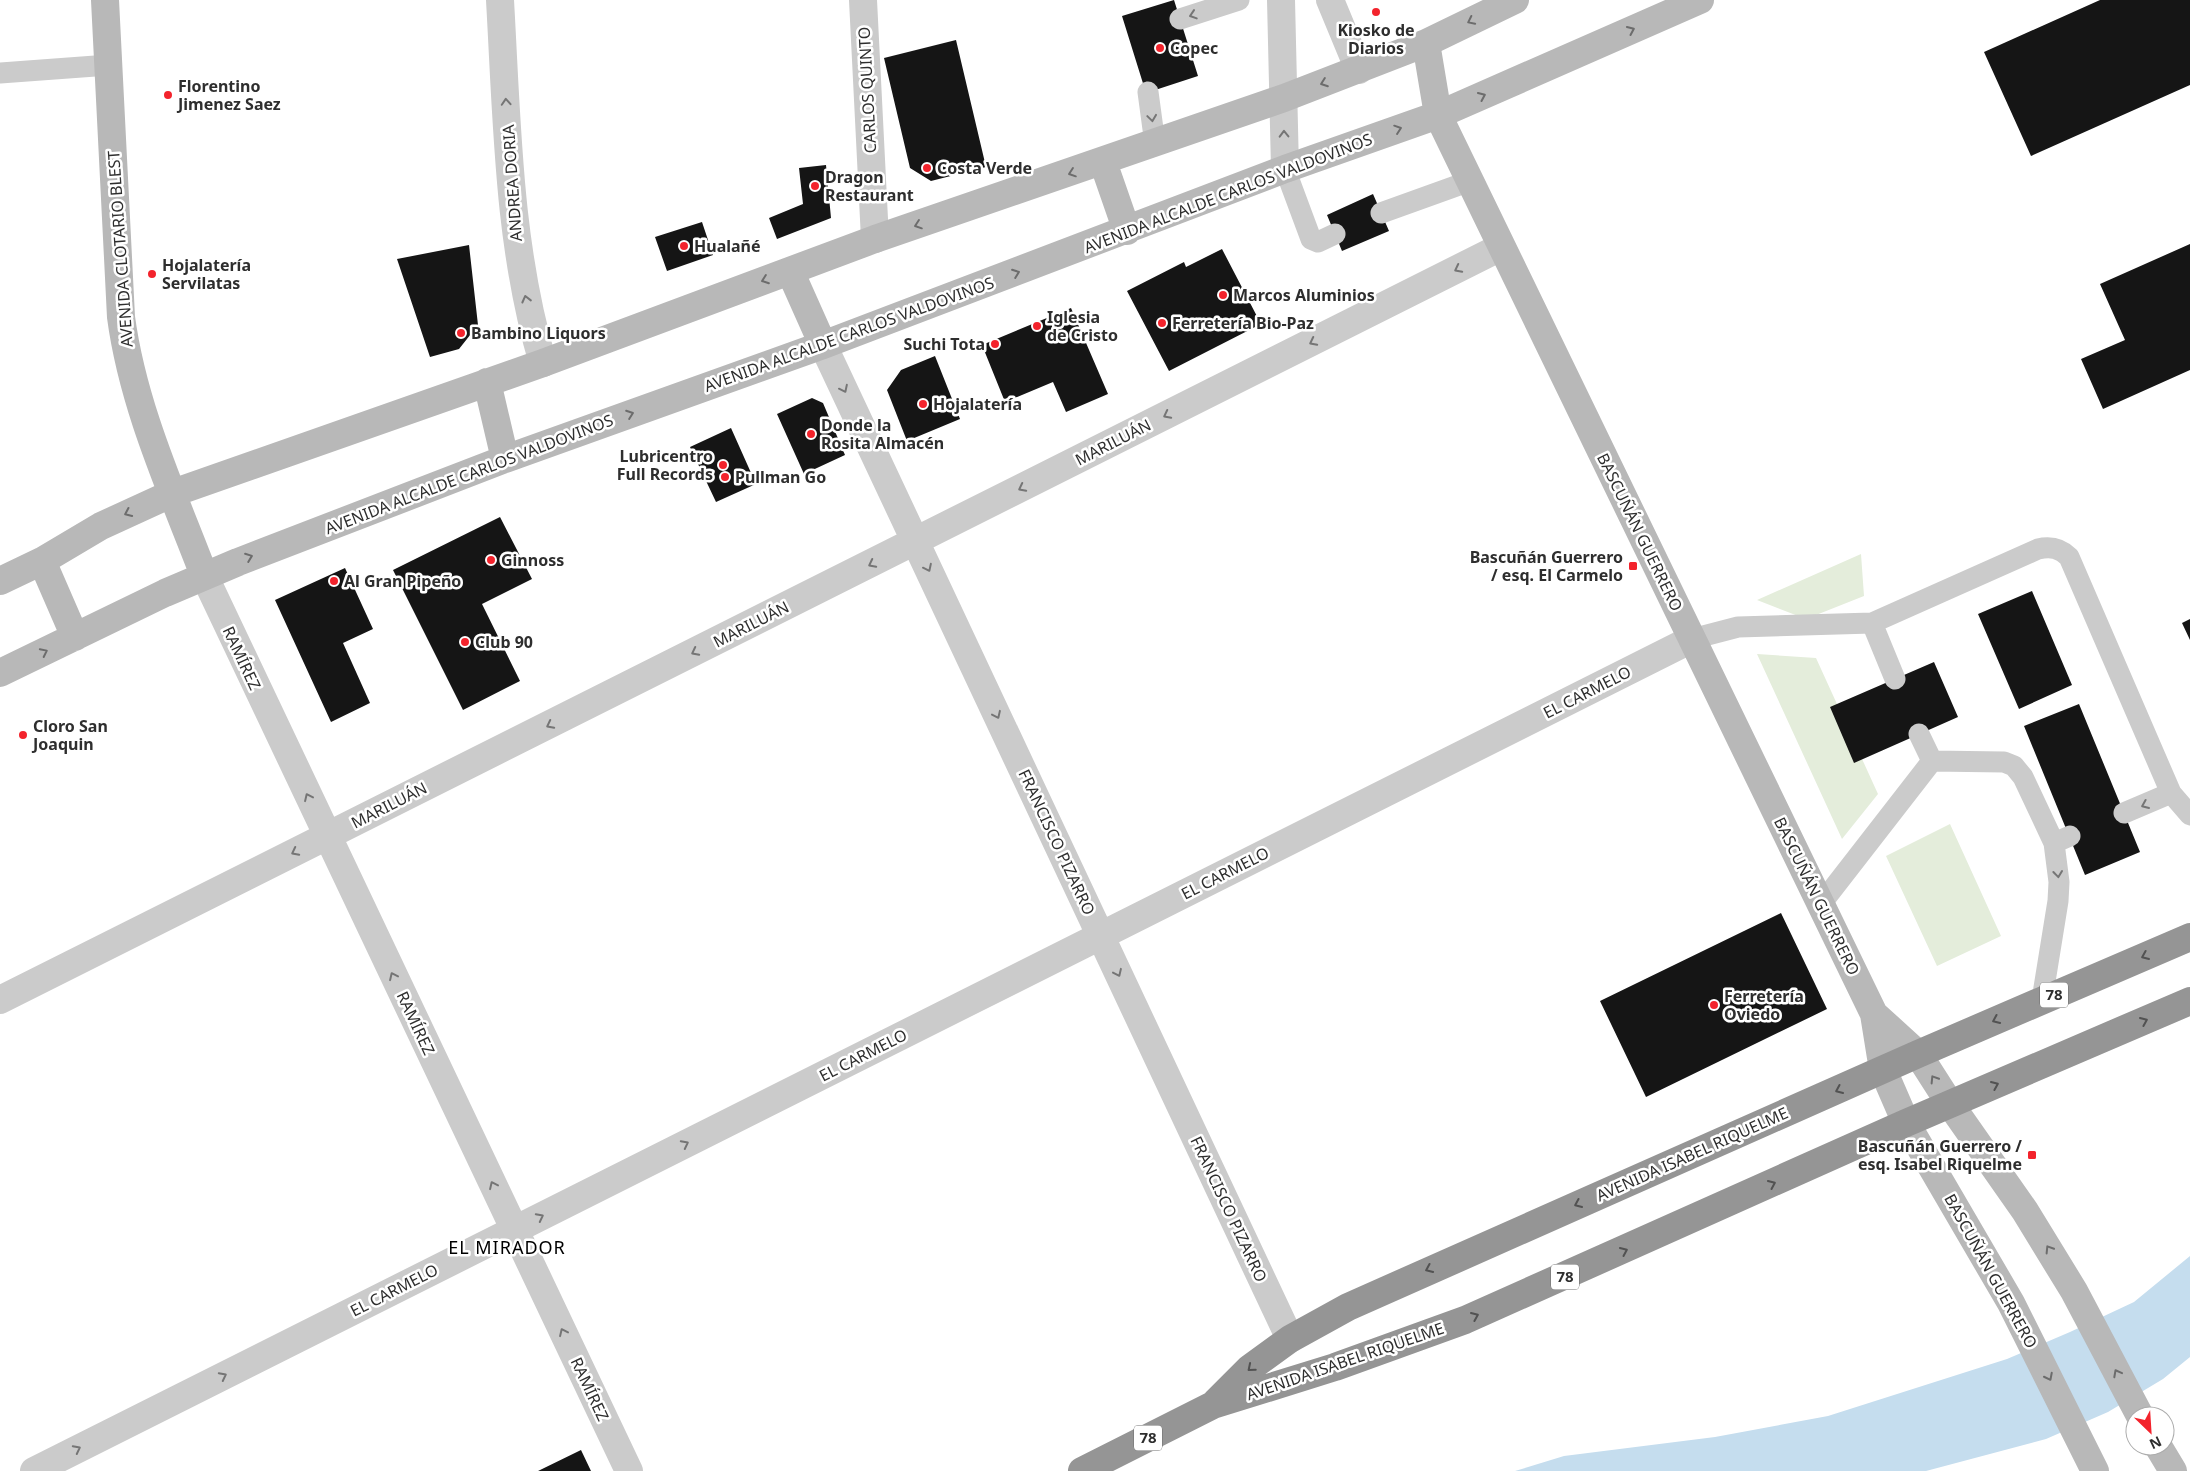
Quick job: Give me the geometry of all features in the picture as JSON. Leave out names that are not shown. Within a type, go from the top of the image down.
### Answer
[{"type":"highway","name":"AVENIDA ISABEL RIQUELME","points":[[1214,1405],[1250,1368],[1290,1339],[1348,1307],[1427,1270],[1918,1054],[2190,937]]},
{"type":"highway","name":"AVENIDA ISABEL RIQUELME","points":[[1082,1471],[1214,1405],[1335,1367],[1465,1320],[1906,1123],[2190,1001]]},
{"type":"main road","name":"AVENIDA CLOTARIO BLEST","points":[[105,0],[121,317],[125,345],[135,387],[204,575]]},
{"type":"main road","points":[[0,581],[42,561],[101,526],[173,493],[543,363],[875,239],[1103,162],[1284,98],[1426,43],[1515,0]]},
{"type":"main road","name":"AVENIDA ALCALDE CARLOS VALDOVINOS","points":[[0,673],[204,575],[505,459],[823,345],[1127,231],[1285,169],[1438,115],[1700,0]]},
{"type":"main road","name":"BASCUÑÁN GUERRERO","points":[[1426,43],[1438,115],[1874,1014],[1884,1070],[1906,1123],[2011,1302],[2095,1471]]},
{"type":"main road","points":[[1103,162],[1127,231]]},
{"type":"main road","points":[[790,271],[823,345]]},
{"type":"main road","points":[[486,382],[505,459]]},
{"type":"main road","points":[[42,561],[75,637]]},
{"type":"main road","name":"BASCUÑÁN GUERRERO","points":[[1874,1014],[1918,1054],[1950,1104],[2025,1211],[2074,1291],[2135,1406]]},
{"type":"main road","points":[[2164,1456],[2173,1471]]},
{"type":"street","name":"ANDREA DORIA","points":[[500,0],[516,244],[523,287],[543,363]]},
{"type":"street","name":"CARLOS QUINTO","points":[[862,0],[875,239]]},
{"type":"street","points":[[1281,0],[1285,169]]},
{"type":"street","points":[[1330,0],[1359,70]]},
{"type":"street","name":"MARILUÁN","points":[[0,1000],[1502,247]]},
{"type":"street","name":"FRANCISCO PIZARRO","points":[[823,345],[1290,1339]]},
{"type":"street","name":"RAMÍREZ","points":[[204,575],[629,1471]]},
{"type":"street","name":"EL CARMELO","points":[[34,1471],[1692,639]]},
{"type":"lane","points":[[1180,19],[1239,0]]},
{"type":"lane","points":[[0,73],[109,65]]},
{"type":"lane","points":[[1148,92],[1155,144]]},
{"type":"lane","points":[[1285,169],[1311,239],[1318,242],[1335,234]]},
{"type":"lane","points":[[1381,213],[1470,181]]},
{"type":"lane","points":[[1692,639],[1738,627],[1872,623],[2038,549],[2049,546],[2059,549],[2069,557],[2171,793],[2190,815]]},
{"type":"lane","points":[[1872,623],[1895,679]]},
{"type":"lane","points":[[1919,734],[1932,761]]},
{"type":"lane","points":[[1821,904],[1932,761]]},
{"type":"lane","points":[[1932,761],[2004,762],[2014,766],[2023,777],[2062,840],[2058,901],[2042,1000]]},
{"type":"lane","points":[[2124,813],[2171,793]]},
{"type":"green space","points":[[1861,554],[1864,596],[1806,619],[1757,600]]},
{"type":"green space","points":[[1757,654],[1816,658],[1878,794],[1842,839]]},
{"type":"green space","points":[[1950,824],[2001,936],[1937,966],[1886,856]]},
{"type":"water","points":[[2190,1256],[2190,1357],[2163,1379],[2108,1412],[2046,1439],[1926,1471],[1515,1471],[1564,1456],[1715,1437],[1828,1416],[2007,1359],[2134,1302]]},
{"type":"building","name":"Copec","points":[[1174,0],[1198,76],[1146,93],[1122,16]]},
{"type":"building","points":[[2100,0],[2190,0],[2190,85],[2031,156],[1984,52]]},
{"type":"building","points":[[956,40],[986,167],[931,181],[910,168],[884,58]]},
{"type":"building","name":"Dragon Restaurant","points":[[826,165],[831,218],[777,239],[769,218],[803,204],[799,168]]},
{"type":"building","points":[[1373,194],[1389,231],[1342,251],[1327,215]]},
{"type":"building","name":"Hualañé","points":[[702,222],[713,255],[667,271],[655,237]]},
{"type":"building","points":[[2190,244],[2190,370],[2103,409],[2081,359],[2125,340],[2100,284]]},
{"type":"building","points":[[469,245],[478,325],[459,349],[430,357],[397,259]]},
{"type":"building","points":[[1222,249],[1261,324],[1169,371],[1127,291],[1184,262],[1186,267]]},
{"type":"building","points":[[1071,308],[1108,394],[1066,412],[1053,382],[1005,402],[982,345]]},
{"type":"building","name":"Hojalatería","points":[[935,356],[960,419],[907,441],[887,390],[901,370]]},
{"type":"building","name":"Donde la Rosita Almacén","points":[[812,398],[823,403],[845,455],[804,474],[777,414]]},
{"type":"building","name":"Lubricentro Full Records","points":[[731,428],[756,484],[716,502],[690,447]]},
{"type":"building","name":"Club 90","points":[[500,517],[532,579],[482,604],[520,681],[463,710],[393,570]]},
{"type":"building","points":[[345,568],[373,629],[343,643],[370,703],[331,722],[275,600]]},
{"type":"building","points":[[2032,591],[2072,685],[2019,709],[1978,614]]},
{"type":"building","points":[[2190,619],[2190,640],[2182,623]]},
{"type":"building","points":[[1934,662],[1958,717],[1854,763],[1830,707]]},
{"type":"building","points":[[2079,704],[2140,852],[2085,875],[2024,726]]},
{"type":"building","name":"Ferretería Oviedo","points":[[1781,913],[1827,1009],[1646,1097],[1600,1001]]},
{"type":"building","points":[[581,1450],[591,1471],[538,1471]]},
{"type":"place","name":"Kiosko de Diarios","points":[[1376,12]]},
{"type":"place","name":"Copec","points":[[1160,48]]},
{"type":"place","name":"Florentino Jimenez Saez","points":[[168,95]]},
{"type":"place","name":"Costa Verde","points":[[927,168]]},
{"type":"place","name":"Dragon Restaurant","points":[[815,186]]},
{"type":"place","name":"Hualañé","points":[[684,246]]},
{"type":"place","name":"Hojalatería Servilatas","points":[[152,274]]},
{"type":"place","name":"Marcos Aluminios","points":[[1223,295]]},
{"type":"place","name":"Ferretería Bio-Paz","points":[[1162,323]]},
{"type":"place","name":"Iglesia de Cristo","points":[[1037,326]]},
{"type":"place","name":"Bambino Liquors","points":[[461,333]]},
{"type":"place","name":"Suchi Tota","points":[[995,344]]},
{"type":"place","name":"Hojalatería","points":[[923,404]]},
{"type":"place","name":"Donde la Rosita Almacén","points":[[811,434]]},
{"type":"place","name":"Lubricentro Full Records","points":[[723,465]]},
{"type":"place","name":"Pullman Go","points":[[725,477]]},
{"type":"place","name":"Ginnoss","points":[[491,560]]},
{"type":"place","name":"Bascuñán Guerrero / esq. El Carmelo","points":[[1633,566]]},
{"type":"place","name":"Al Gran Pipeño","points":[[334,581]]},
{"type":"place","name":"Club 90","points":[[465,642]]},
{"type":"place","name":"Cloro San Joaquin","points":[[23,735]]},
{"type":"place","name":"Ferretería Oviedo","points":[[1714,1005]]},
{"type":"place","name":"Bascuñán Guerrero / esq. Isabel Riquelme","points":[[2032,1155]]},
{"type":"district","name":"EL MIRADOR","points":[[507,1248]]}]
